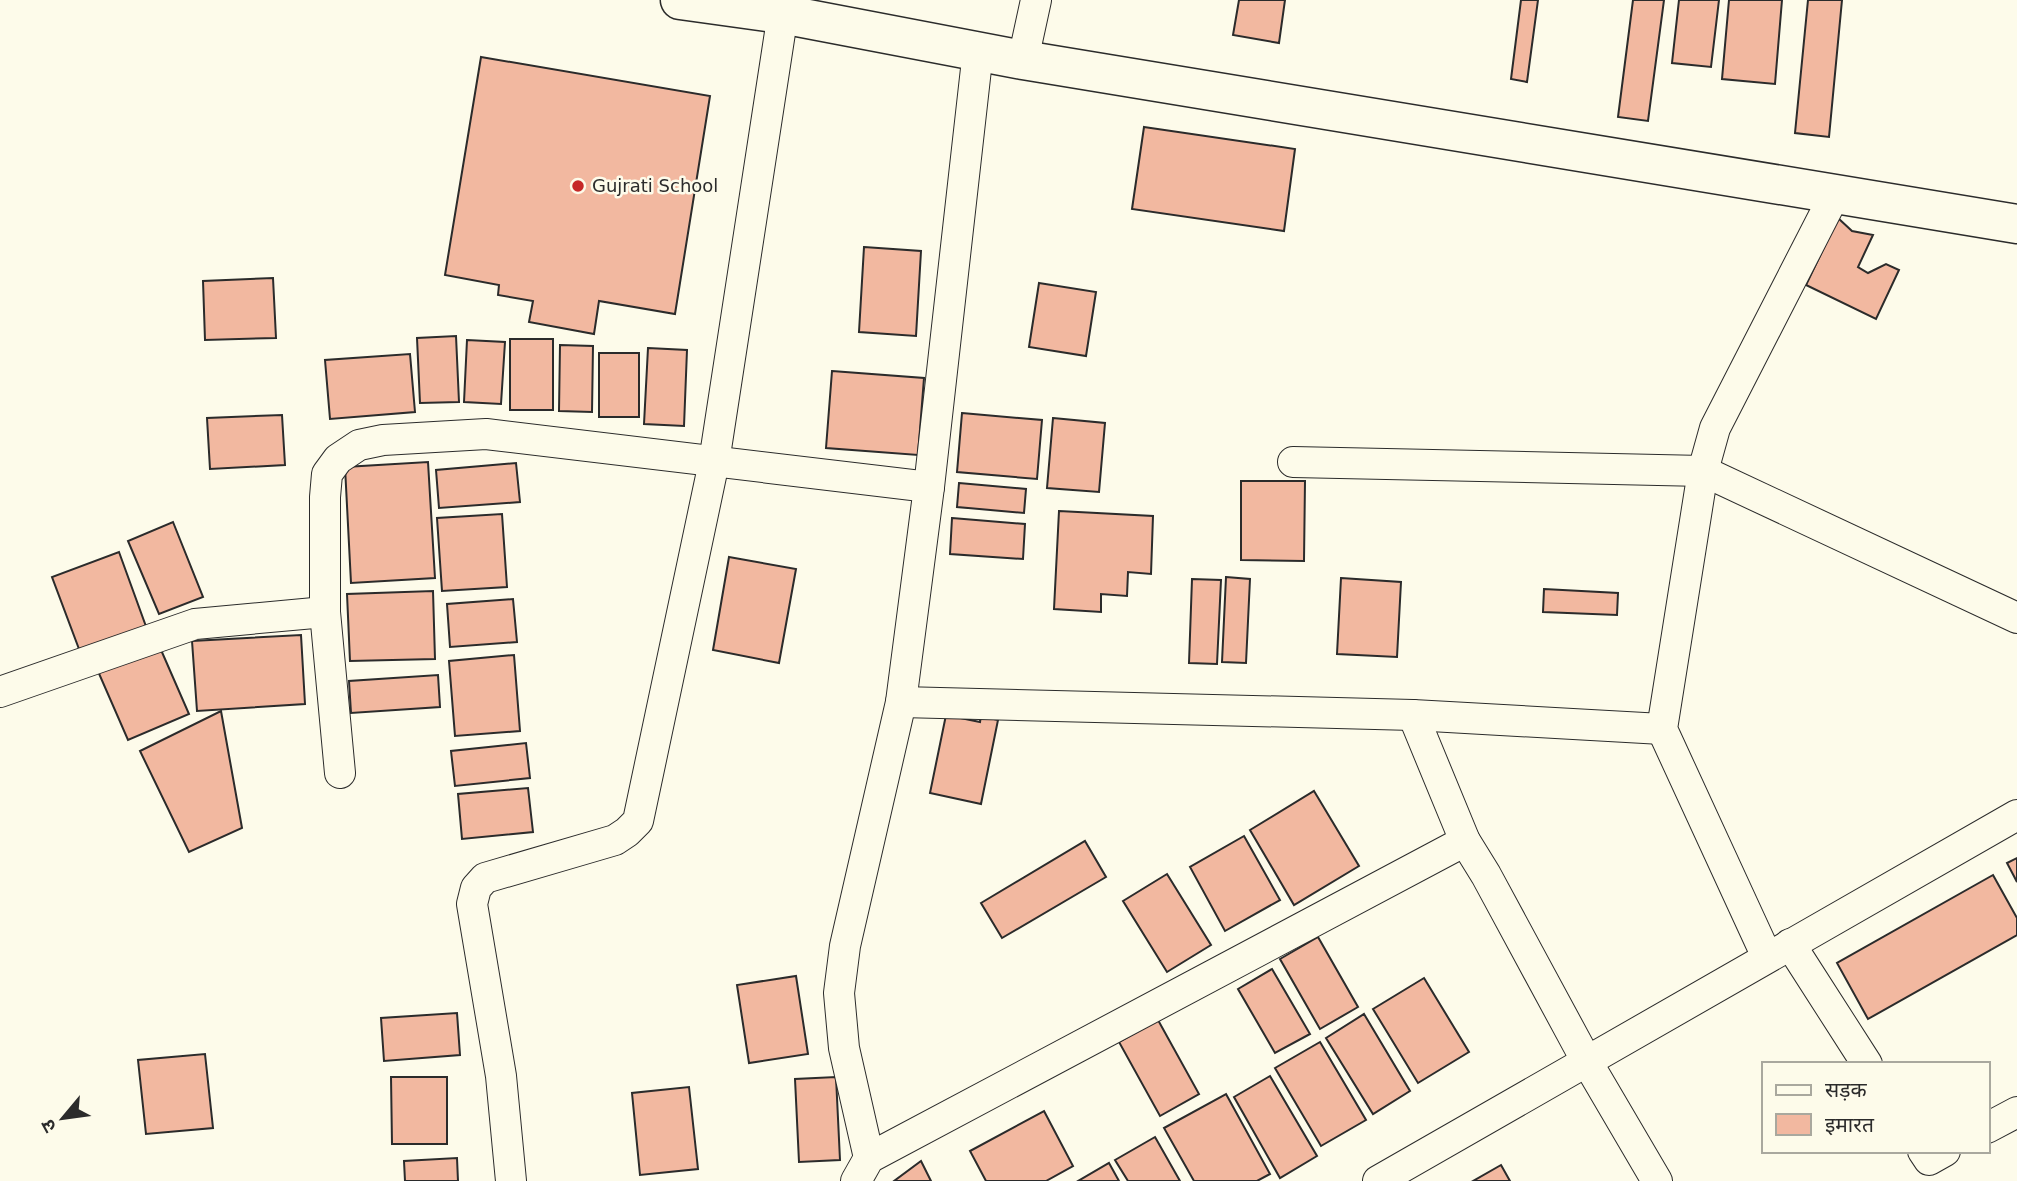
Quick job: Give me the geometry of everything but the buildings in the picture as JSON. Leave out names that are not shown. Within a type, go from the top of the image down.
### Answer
[{"type":"main road","points":[[680,0],[783,7],[1024,60],[2017,224]]},
{"type":"street","points":[[1024,60],[1036,0]]},
{"type":"street","points":[[511,1181],[501,1076],[471,904],[476,888],[485,878],[615,840],[628,832],[638,821],[714,462],[783,7]]},
{"type":"street","points":[[978,51],[929,487],[901,702],[845,946],[839,993],[844,1048],[862,1170],[1465,841]]},
{"type":"street","points":[[1835,194],[1715,428],[1703,471],[1662,729],[1779,951],[1865,1062]]},
{"type":"street","points":[[340,773],[325,612],[325,496],[327,474],[338,459],[359,445],[383,440],[486,434],[929,487]]},
{"type":"street","points":[[1293,462],[1703,471],[2017,618]]},
{"type":"street","points":[[0,692],[195,624],[325,612]]},
{"type":"street","points":[[901,702],[1413,715],[1662,729]]},
{"type":"street","points":[[1413,715],[1465,841],[1586,1060],[1657,1181]]},
{"type":"street","points":[[1378,1181],[2017,815]]},
{"type":"street","points":[[1989,1127],[2017,1112]]},
{"type":"street","points":[[1924,1153],[1928,1160],[1941,1153]]},
{"type":"place","name":"Gujrati School","points":[[578,186]]}]
